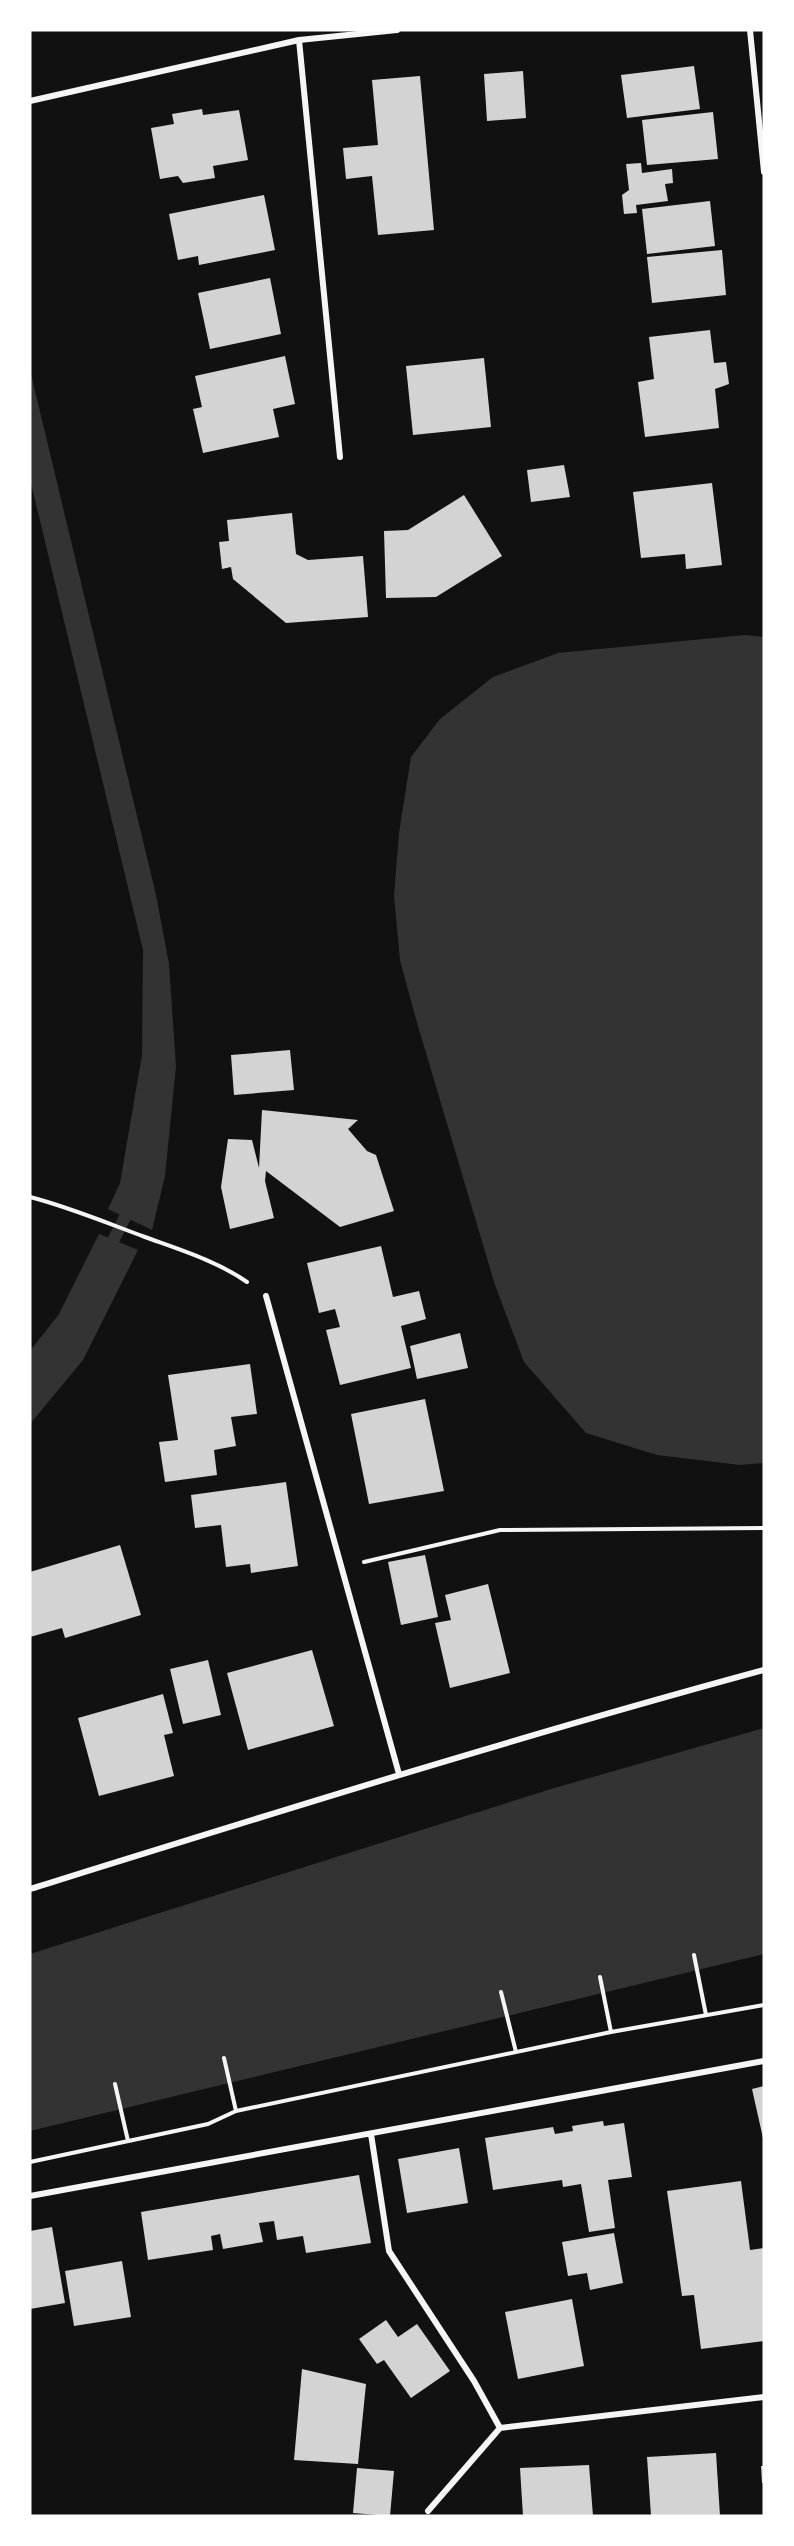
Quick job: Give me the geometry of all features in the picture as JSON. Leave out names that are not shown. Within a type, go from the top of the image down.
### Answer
[{"type":"street","points":[[30,101],[299,40],[397,30]]},
{"type":"street","points":[[750,30],[764,172]]},
{"type":"street","points":[[299,40],[340,457]]},
{"type":"street","points":[[266,1296],[399,1774]]},
{"type":"street","points":[[30,1889],[399,1774],[595,1716],[764,1670]]},
{"type":"street","points":[[30,2196],[764,2061]]},
{"type":"street","points":[[371,2134],[389,2251],[474,2381],[500,2428]]},
{"type":"street","points":[[428,2511],[500,2428],[764,2397]]},
{"type":"path","points":[[30,1197],[58,1204],[178,1249],[237,1275],[266,1296]]},
{"type":"path","points":[[343,1567],[500,1530],[764,1528]]},
{"type":"path","points":[[694,1955],[706,2015]]},
{"type":"path","points":[[600,1977],[611,2032]]},
{"type":"path","points":[[501,1992],[516,2052]]},
{"type":"path","points":[[30,2162],[208,2124],[236,2111],[611,2032],[764,2005]]},
{"type":"path","points":[[224,2058],[236,2111]]},
{"type":"path","points":[[115,2084],[128,2141]]},
{"type":"shaded area","points":[[30,370],[156,895],[169,964],[176,1066],[165,1176],[152,1230],[108,1209],[120,1183],[142,1055],[143,950],[30,479]]},
{"type":"shaded area","points":[[745,635],[764,637],[764,1463],[740,1465],[657,1455],[586,1433],[524,1362],[495,1285],[415,1016],[400,960],[394,896],[399,833],[411,757],[440,719],[493,677],[558,653]]},
{"type":"shaded area","points":[[99,1234],[138,1250],[83,1360],[30,1424],[30,1351],[59,1314]]},
{"type":"shaded area","points":[[764,1728],[764,1954],[30,2131],[30,1954],[551,1789]]},
{"type":"building","points":[[694,66],[700,109],[627,118],[621,75]]},
{"type":"building","points":[[523,71],[526,118],[487,121],[484,74]]},
{"type":"building","points":[[420,76],[434,230],[378,235],[372,176],[346,179],[343,148],[378,145],[372,80]]},
{"type":"building","points":[[202,109],[203,115],[239,110],[248,160],[213,166],[215,178],[183,183],[178,176],[160,179],[151,128],[174,124],[172,114]]},
{"type":"building","points":[[713,112],[718,159],[647,165],[642,120]]},
{"type":"building","points":[[641,163],[642,173],[672,169],[673,183],[665,184],[668,201],[636,205],[637,213],[624,214],[622,195],[629,190],[626,164]]},
{"type":"building","points":[[264,195],[275,250],[199,265],[198,256],[178,260],[169,214]]},
{"type":"building","points":[[710,201],[715,246],[647,254],[642,209]]},
{"type":"building","points":[[722,250],[726,295],[652,303],[647,257]]},
{"type":"building","points":[[270,278],[281,334],[210,349],[198,293]]},
{"type":"building","points":[[710,330],[714,363],[726,362],[729,384],[715,389],[719,428],[645,437],[638,382],[654,379],[649,337]]},
{"type":"building","points":[[285,356],[295,404],[273,409],[279,437],[203,453],[193,409],[202,407],[195,376]]},
{"type":"building","points":[[484,358],[491,427],[413,435],[406,366]]},
{"type":"building","points":[[564,465],[570,497],[531,502],[527,470]]},
{"type":"building","points":[[712,483],[722,565],[686,569],[685,554],[641,558],[633,492]]},
{"type":"building","points":[[464,495],[502,556],[436,597],[386,598],[384,531],[408,530]]},
{"type":"building","points":[[292,513],[296,554],[308,560],[363,556],[368,617],[286,623],[233,579],[231,567],[222,569],[219,542],[229,541],[227,520]]},
{"type":"building","points":[[290,1050],[294,1090],[234,1095],[231,1055]]},
{"type":"building","points":[[262,1110],[358,1120],[348,1129],[367,1151],[376,1155],[394,1211],[340,1227],[266,1171],[265,1181],[274,1218],[230,1229],[221,1187],[228,1139],[252,1140],[259,1168]]},
{"type":"building","points":[[381,1246],[393,1297],[419,1291],[426,1319],[401,1326],[411,1368],[340,1385],[326,1330],[340,1327],[335,1309],[319,1313],[307,1263]]},
{"type":"building","points":[[460,1333],[468,1368],[417,1379],[410,1346]]},
{"type":"building","points":[[250,1364],[257,1414],[231,1417],[236,1446],[214,1450],[217,1475],[165,1482],[159,1442],[178,1440],[168,1375]]},
{"type":"building","points":[[425,1399],[444,1491],[369,1504],[351,1414]]},
{"type":"building","points":[[286,1482],[298,1566],[251,1573],[250,1564],[226,1567],[221,1525],[195,1528],[191,1495]]},
{"type":"building","points":[[120,1545],[141,1615],[65,1638],[62,1628],[30,1637],[30,1572]]},
{"type":"building","points":[[425,1555],[438,1617],[401,1625],[388,1562]]},
{"type":"building","points":[[488,1584],[510,1673],[450,1688],[435,1623],[451,1620],[445,1595]]},
{"type":"building","points":[[312,1650],[334,1726],[248,1750],[227,1673]]},
{"type":"building","points":[[208,1660],[221,1715],[183,1724],[170,1669]]},
{"type":"building","points":[[163,1694],[173,1733],[164,1735],[174,1776],[99,1796],[78,1718]]},
{"type":"building","points":[[764,2086],[764,2138],[763,2138],[752,2089]]},
{"type":"building","points":[[603,2121],[604,2126],[624,2123],[632,2177],[608,2180],[615,2228],[589,2232],[581,2184],[563,2187],[562,2180],[493,2190],[485,2138],[553,2127],[555,2134],[573,2131],[572,2126]]},
{"type":"building","points":[[459,2148],[468,2203],[407,2213],[398,2159]]},
{"type":"building","points":[[359,2175],[371,2243],[306,2253],[303,2236],[277,2240],[274,2221],[259,2223],[263,2242],[223,2249],[220,2234],[211,2236],[213,2250],[148,2260],[141,2212]]},
{"type":"building","points":[[741,2181],[750,2250],[764,2248],[764,2341],[701,2349],[694,2295],[682,2296],[667,2191]]},
{"type":"building","points":[[52,2227],[65,2303],[30,2309],[30,2231]]},
{"type":"building","points":[[614,2233],[623,2283],[590,2290],[587,2273],[568,2276],[562,2242]]},
{"type":"building","points":[[122,2261],[131,2317],[74,2326],[65,2271]]},
{"type":"building","points":[[572,2299],[584,2366],[518,2379],[505,2312]]},
{"type":"building","points":[[386,2320],[398,2337],[417,2324],[450,2371],[411,2398],[384,2360],[377,2364],[359,2339]]},
{"type":"building","points":[[302,2369],[366,2384],[358,2464],[294,2460]]},
{"type":"building","points":[[716,2453],[720,2516],[651,2516],[647,2457]]},
{"type":"building","points":[[589,2465],[593,2516],[523,2516],[520,2468]]},
{"type":"building","points":[[761,2466],[764,2466],[764,2483],[762,2483]]},
{"type":"building","points":[[357,2468],[394,2471],[390,2516],[353,2513]]},
{"type":"waterway","points":[[106,1255],[132,1203]]}]
